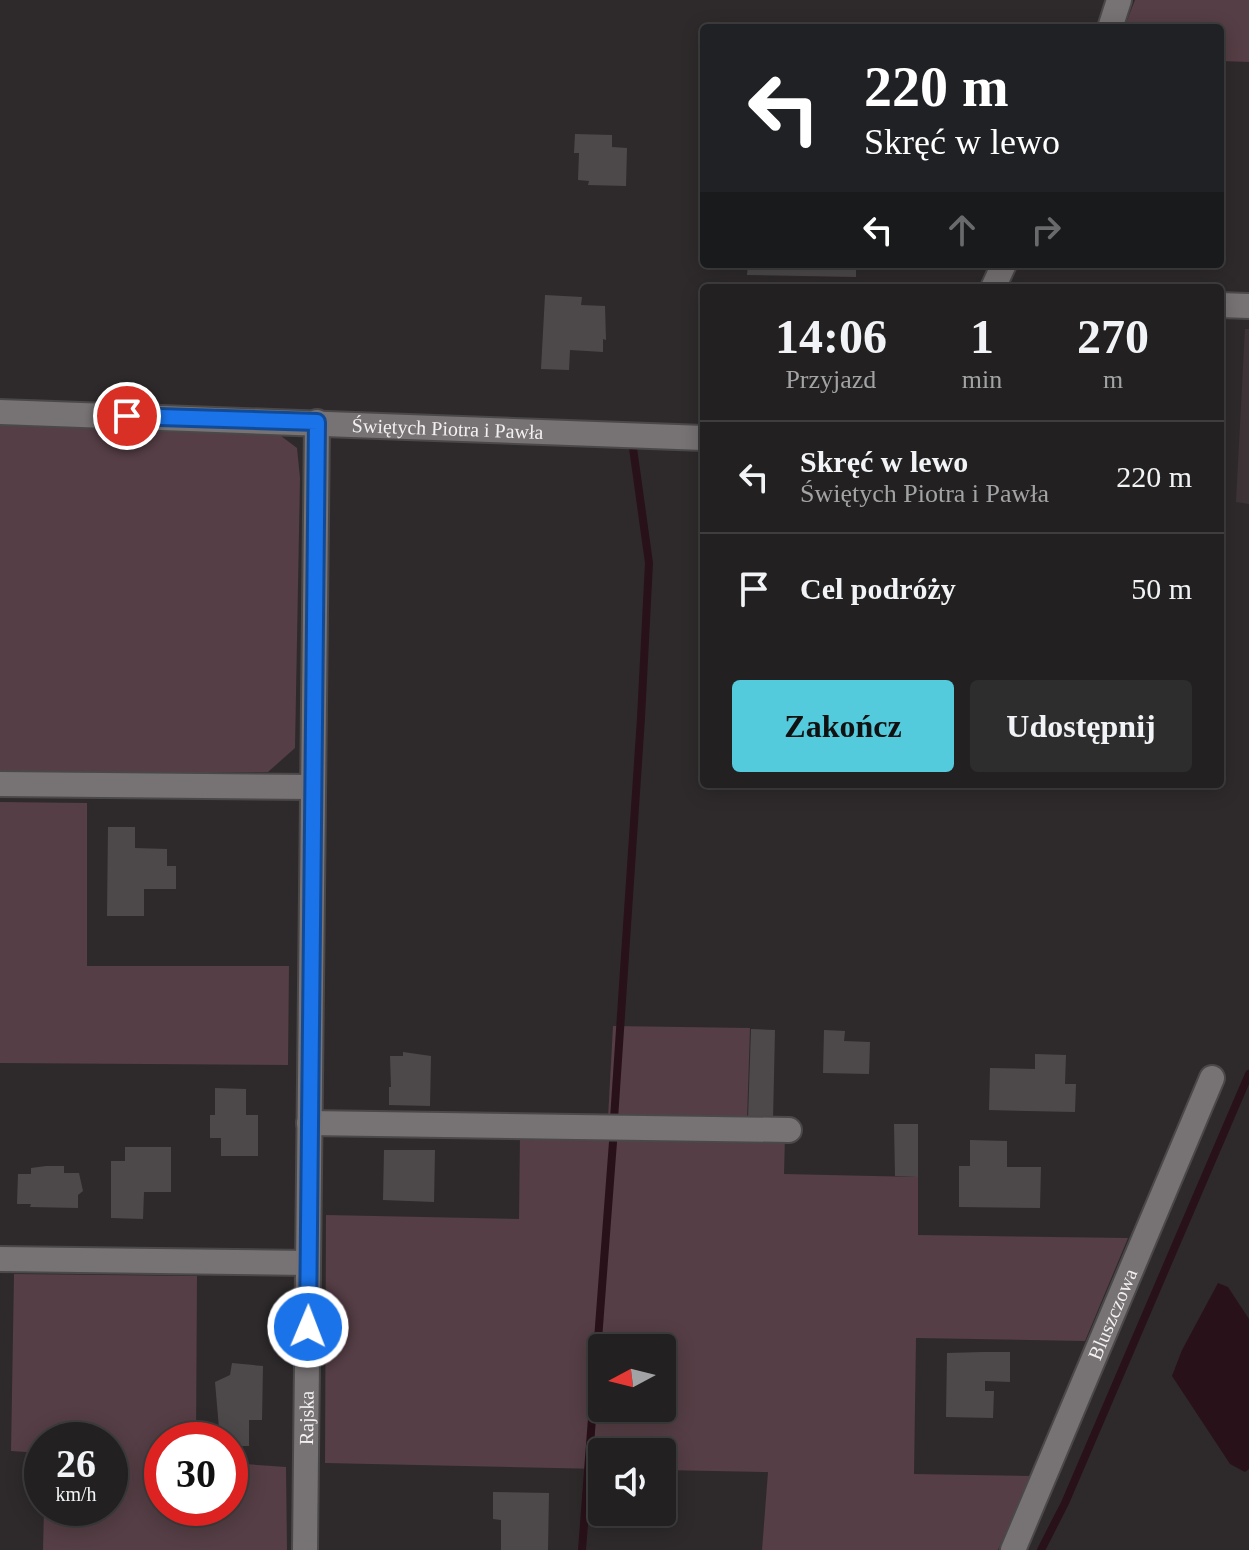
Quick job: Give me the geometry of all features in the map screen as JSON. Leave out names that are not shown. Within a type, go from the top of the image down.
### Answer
[{"type":"street","points":[[1111,24],[1119,0]]},
{"type":"street","points":[[1224,305],[1249,306]]},
{"type":"street","name":"Świętych Piotra i Pawła","points":[[0,412],[700,438]]},
{"type":"street","name":"Rajska","points":[[305,1550],[317,422]]},
{"type":"street","points":[[0,784],[313,787]]},
{"type":"street","name":"Bluszczowa","points":[[1013,1550],[1212,1078]]},
{"type":"street","points":[[309,1123],[789,1130]]},
{"type":"street","points":[[0,1259],[308,1263]]},
{"type":"shaded area","points":[[1135,0],[1249,0],[1249,62],[1224,61],[1224,24],[1126,24]]},
{"type":"shaded area","points":[[1245,329],[1249,329],[1249,504],[1236,502]]},
{"type":"shaded area","points":[[0,425],[277,433],[297,448],[300,478],[295,748],[268,772],[0,773]]},
{"type":"shaded area","points":[[0,802],[87,803],[87,966],[289,966],[288,1065],[0,1063]]},
{"type":"shaded area","points":[[613,1026],[750,1028],[747,1121],[608,1118]]},
{"type":"shaded area","points":[[520,1136],[785,1137],[784,1174],[918,1177],[918,1235],[1128,1238],[1085,1341],[916,1338],[914,1474],[1031,1476],[998,1550],[762,1550],[768,1472],[676,1470],[676,1438],[588,1438],[588,1469],[325,1463],[326,1215],[519,1219]]},
{"type":"shaded area","points":[[14,1274],[197,1276],[196,1422],[144,1422],[144,1526],[248,1526],[248,1464],[286,1467],[287,1550],[43,1550],[44,1526],[128,1526],[128,1422],[24,1422],[24,1452],[11,1451]]},
{"type":"shaded area","points":[[1218,1283],[1228,1287],[1249,1319],[1249,1469],[1245,1472],[1230,1464],[1172,1376],[1182,1350]]},
{"type":"building","points":[[575,134],[612,135],[612,147],[627,148],[626,186],[588,185],[589,181],[578,180],[579,153],[574,153]]},
{"type":"building","points":[[748,268],[856,268],[856,277],[747,275]]},
{"type":"building","points":[[545,295],[582,297],[581,305],[605,306],[606,340],[603,339],[603,352],[570,350],[569,370],[541,369]]},
{"type":"building","points":[[108,827],[135,827],[135,848],[167,849],[167,866],[176,866],[176,889],[144,889],[144,916],[107,916]]},
{"type":"building","points":[[751,1029],[775,1030],[773,1120],[748,1119]]},
{"type":"building","points":[[824,1030],[845,1031],[844,1041],[870,1042],[869,1074],[823,1073]]},
{"type":"building","points":[[403,1052],[431,1056],[430,1106],[389,1105],[390,1056],[403,1056]]},
{"type":"building","points":[[1035,1054],[1066,1055],[1065,1084],[1076,1084],[1075,1112],[989,1110],[990,1068],[1035,1069]]},
{"type":"building","points":[[215,1088],[246,1089],[246,1115],[258,1115],[258,1156],[221,1156],[221,1138],[210,1138],[210,1115],[215,1115]]},
{"type":"building","points":[[894,1124],[918,1124],[918,1177],[895,1176]]},
{"type":"building","points":[[970,1140],[1007,1141],[1007,1167],[1041,1167],[1040,1208],[959,1207],[959,1166],[970,1166]]},
{"type":"building","points":[[125,1147],[171,1147],[171,1192],[144,1192],[143,1219],[111,1218],[111,1161],[125,1161]]},
{"type":"building","points":[[384,1150],[435,1150],[434,1202],[383,1200]]},
{"type":"building","points":[[64,1166],[64,1173],[79,1173],[83,1191],[78,1195],[78,1208],[17,1204],[18,1174],[31,1174],[31,1168]]},
{"type":"building","points":[[1010,1352],[1010,1382],[985,1381],[985,1391],[994,1391],[993,1418],[946,1417],[947,1353]]},
{"type":"building","points":[[232,1363],[263,1366],[262,1420],[249,1420],[249,1446],[248,1422],[218,1422],[215,1382],[230,1375]]},
{"type":"building","points":[[493,1492],[549,1493],[548,1550],[501,1550],[501,1520],[493,1519]]},
{"type":"waterway","points":[[614,1119],[649,563],[633,448]]},
{"type":"waterway","points":[[1041,1550],[1065,1503],[1249,1074]]},
{"type":"waterway","points":[[582,1550],[613,1142]]},
{"type":"route","points":[[127,416],[317,422],[308,1327]]}]
